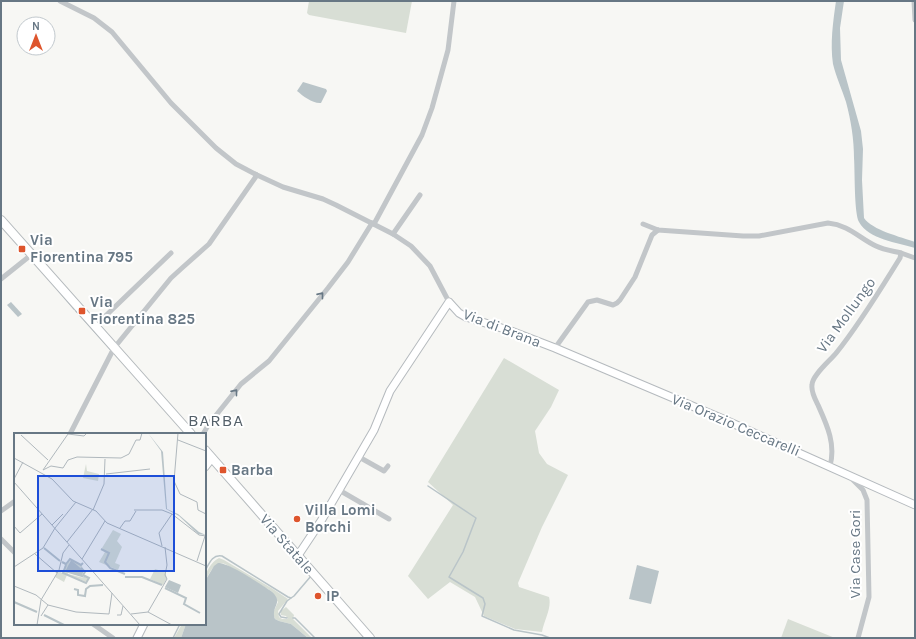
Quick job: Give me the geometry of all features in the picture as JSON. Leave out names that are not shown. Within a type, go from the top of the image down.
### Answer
[{"type":"main road","points":[[1,220],[190,433]]},
{"type":"main road","name":"Via Statale","points":[[206,451],[370,638]]},
{"type":"street","name":"Via di Brana","points":[[60,1],[94,18],[112,32],[160,91],[190,123],[216,148],[236,164],[284,187],[323,199],[393,234],[411,246],[430,266],[449,302],[459,313],[466,317],[511,331],[555,348],[588,302],[597,300],[613,305],[618,302],[638,270],[652,235],[658,230]]},
{"type":"street","points":[[204,433],[241,384],[269,361],[348,262],[373,224],[422,135],[432,108],[447,53],[454,1]]},
{"type":"street","points":[[914,1],[915,20]]},
{"type":"street","points":[[71,433],[114,348],[171,278],[210,244],[257,175]]},
{"type":"street","points":[[393,234],[420,195]]},
{"type":"street","points":[[642,224],[658,230],[759,236],[828,223],[844,226],[879,248],[915,258]]},
{"type":"street","points":[[95,326],[171,253]]},
{"type":"street","name":"Via Mollungo","points":[[830,466],[832,454],[830,436],[813,393],[812,382],[867,312],[900,258],[901,253]]},
{"type":"street","points":[[1,279],[31,254]]},
{"type":"street","points":[[297,556],[300,554],[359,457],[374,430],[390,391],[449,302]]},
{"type":"street","name":"Via Orazio Ceccarelli","points":[[555,348],[723,419],[915,505]]},
{"type":"street","points":[[359,457],[384,471],[388,466]]},
{"type":"street","points":[[206,466],[212,458]]},
{"type":"street","name":"Via Case Gori","points":[[849,475],[863,490],[867,500],[869,597],[858,638]]},
{"type":"street","points":[[339,490],[389,519]]},
{"type":"street","points":[[1,511],[14,502]]},
{"type":"street","points":[[1,539],[14,552]]},
{"type":"street","points":[[94,625],[113,638]]},
{"type":"street","points":[[137,638],[144,625]]},
{"type":"shaded area","points":[[309,1],[412,1],[406,33],[309,15],[307,13]]},
{"type":"shaded area","points":[[836,1],[844,1],[840,28],[841,60],[861,131],[863,149],[862,180],[864,218],[880,230],[915,242],[915,248],[876,237],[864,228],[857,217],[852,130],[846,102],[834,69],[832,56],[832,32]]},
{"type":"shaded area","points":[[303,82],[326,89],[327,91],[321,103],[311,101],[297,91]]},
{"type":"shaded area","points":[[11,302],[22,314],[18,317],[7,305]]},
{"type":"shaded area","points":[[504,358],[559,390],[551,407],[535,431],[539,453],[547,464],[568,475],[542,527],[518,583],[519,587],[549,597],[549,610],[542,632],[515,629],[484,616],[475,597],[450,582],[428,599],[408,576],[453,505],[428,482]]},
{"type":"shaded area","points":[[219,558],[224,560],[288,599],[278,611],[279,617],[282,619],[288,619],[286,616],[281,615],[281,611],[286,607],[294,615],[293,619],[312,638],[308,638],[291,624],[275,619],[273,613],[278,602],[271,591],[225,564],[218,564],[215,566],[206,579],[206,574],[213,562]]},
{"type":"shaded area","points":[[218,563],[230,566],[271,591],[277,599],[274,611],[275,619],[291,624],[308,638],[181,638],[186,625],[206,625],[206,579],[214,566]]},
{"type":"shaded area","points":[[637,565],[659,571],[651,604],[629,599]]},
{"type":"shaded area","points":[[788,619],[835,638],[781,638]]},
{"type":"shaded area","points":[[181,625],[186,625],[181,638],[174,638]]},
{"type":"waterway","points":[[58,290],[74,309]]},
{"type":"waterway","points":[[76,311],[111,350]]},
{"type":"waterway","points":[[428,486],[476,518],[463,552],[449,577],[483,598],[485,604],[482,616],[514,630],[550,638]]},
{"type":"waterway","points":[[206,569],[213,558],[222,556],[291,598],[311,576]]},
{"type":"waterway","points":[[287,618],[281,617],[279,614],[287,601],[291,598]]},
{"type":"waterway","points":[[293,618],[295,618],[315,638]]},
{"type":"waterway","points":[[173,638],[180,625]]},
{"type":"place","name":"Via Fiorentina 795","points":[[22,249]]},
{"type":"place","name":"Via Fiorentina 825","points":[[82,311]]},
{"type":"place","name":"Barba","points":[[223,470]]},
{"type":"place","name":"Villa Lomi Borchi","points":[[297,519]]},
{"type":"place","name":"IP","points":[[318,596]]},
{"type":"district","name":"BARBA","points":[[216,420]]}]
